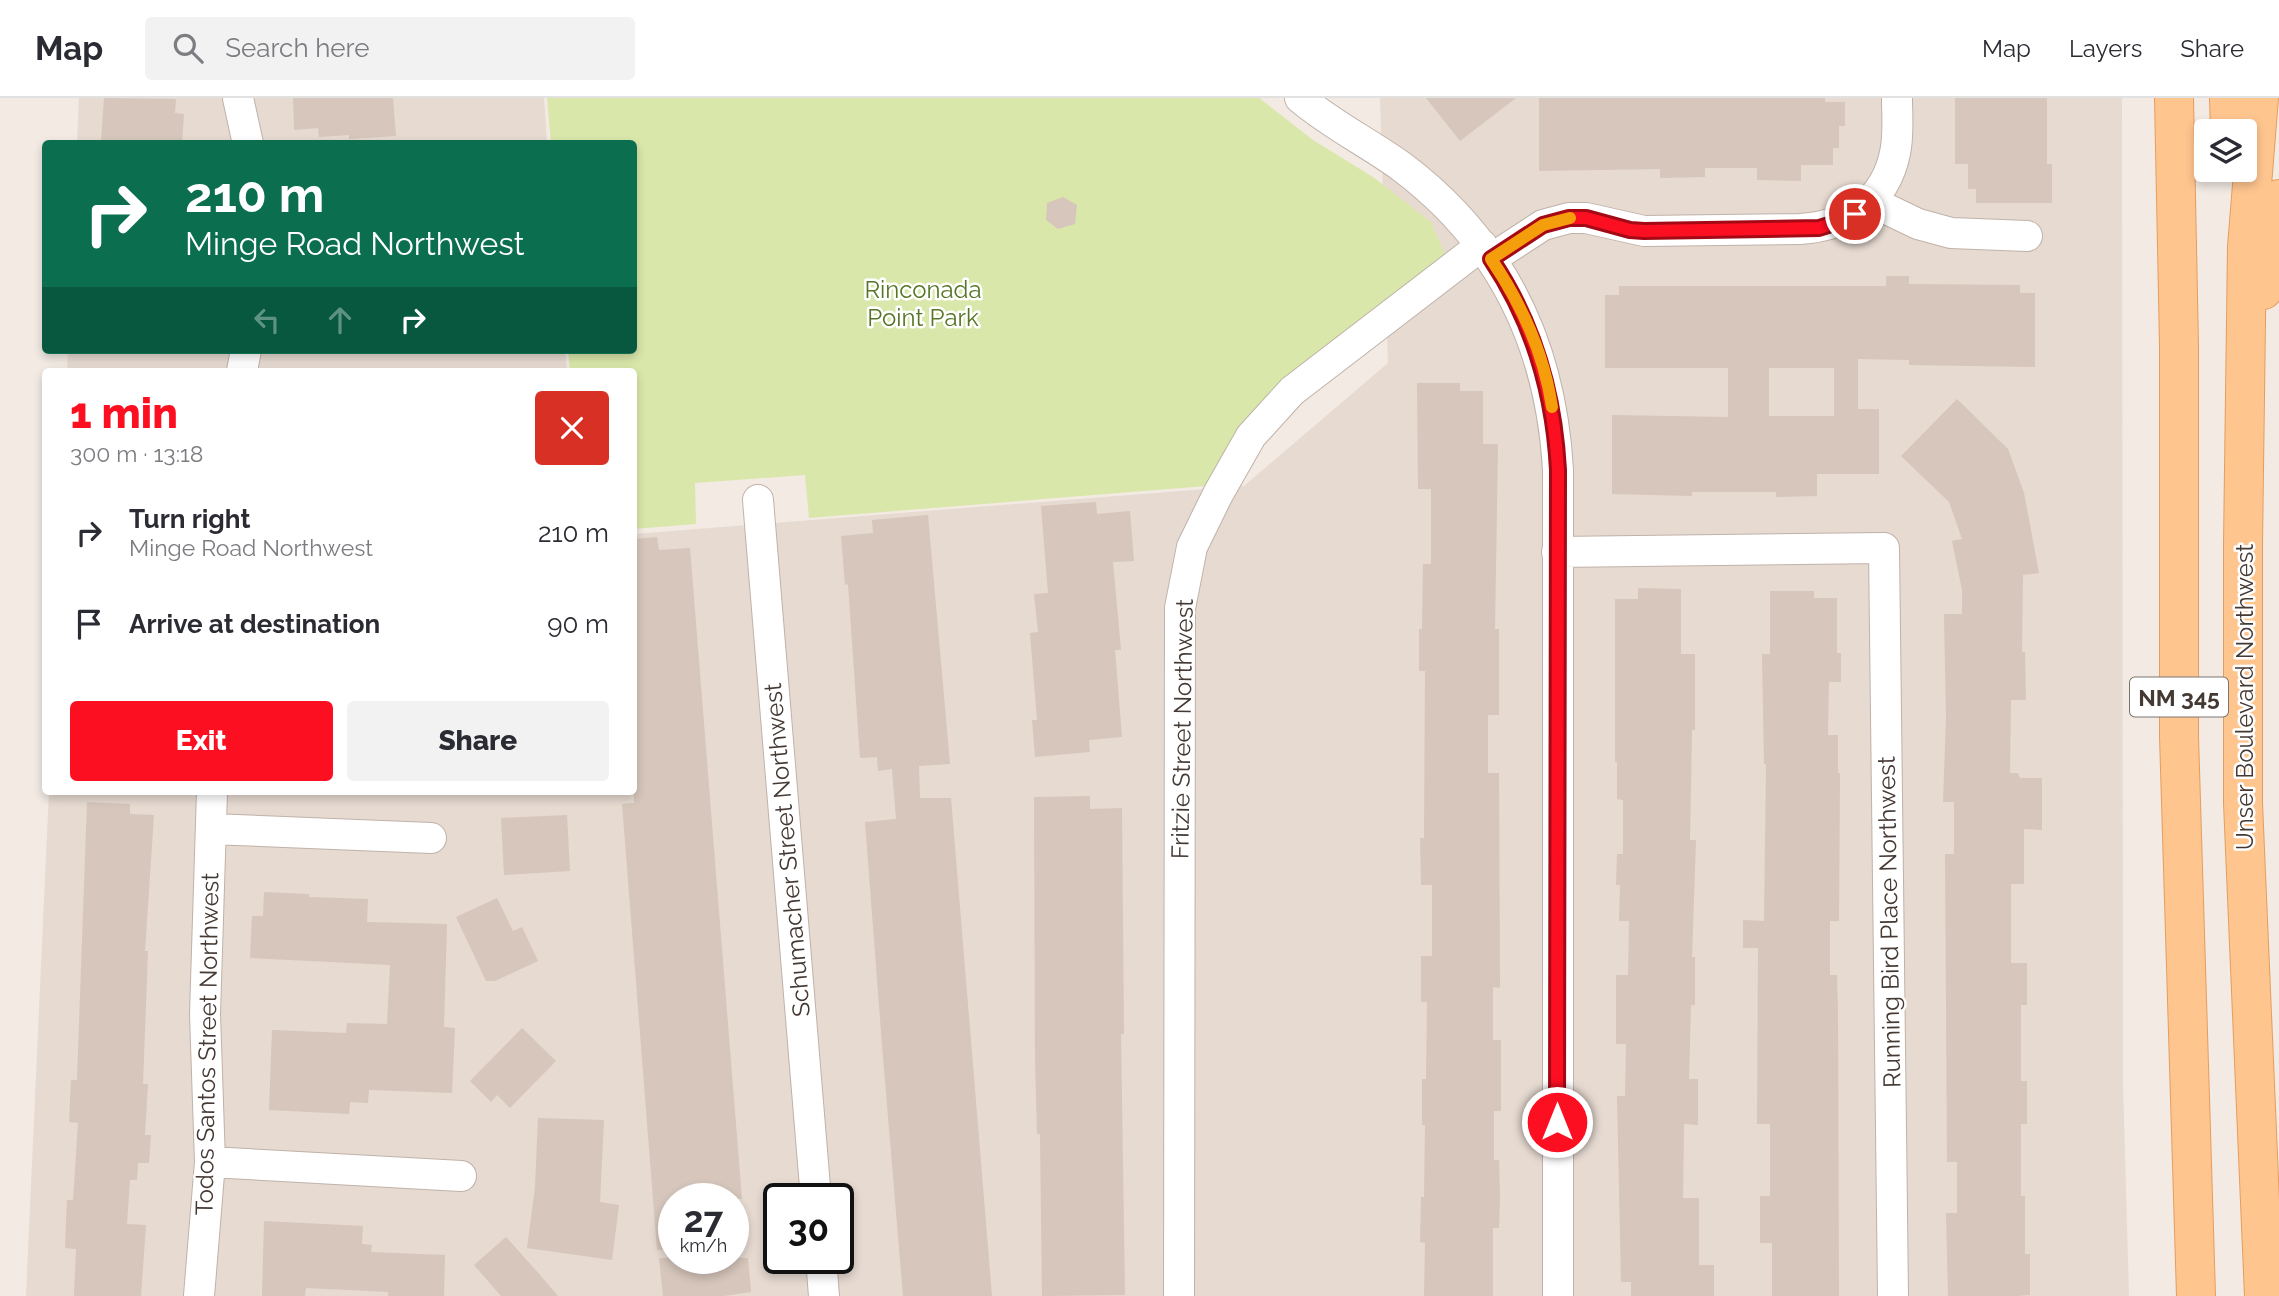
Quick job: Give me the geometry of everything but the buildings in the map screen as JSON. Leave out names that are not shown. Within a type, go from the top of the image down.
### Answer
[{"type":"main road","name":"NM 345","points":[[2174,98],[2179,345],[2179,736],[2196,1296]]},
{"type":"main road","points":[[2229,98],[2230,119]]},
{"type":"main road","name":"Unser Boulevard Northwest","points":[[2259,98],[2247,247],[2243,803],[2264,1296]]},
{"type":"main road","points":[[2233,182],[2247,247]]},
{"type":"main road","points":[[2247,357],[2276,235],[2279,199]]},
{"type":"street","points":[[238,98],[247,140]]},
{"type":"street","points":[[1300,98],[1340,129],[1429,188],[1455,214],[1486,252],[1518,303],[1532,335],[1551,402],[1558,470],[1558,1296]]},
{"type":"street","points":[[1897,98],[1895,153],[1882,187],[1870,201],[1918,224],[1951,233],[2028,236]]},
{"type":"street","name":"Fritzie Street Northwest","points":[[1179,1296],[1180,608],[1192,547],[1251,436],[1292,391],[1486,252],[1543,225],[1569,218],[1586,218],[1644,231],[1819,228],[1855,214],[1870,201]]},
{"type":"street","name":"Schumacher Street Northwest","points":[[758,500],[815,1183]]},
{"type":"street","name":"Running Bird Place Northwest","points":[[1557,552],[1884,548],[1893,1296]]},
{"type":"street","name":"Todos Santos Street Northwest","points":[[198,1296],[210,1162],[205,1014],[212,795]]},
{"type":"street","points":[[211,829],[431,838]]},
{"type":"street","points":[[210,1162],[461,1176]]},
{"type":"street","points":[[822,1274],[824,1296]]},
{"type":"shaded area","points":[[79,98],[544,98],[547,140],[77,140]]},
{"type":"shaded area","points":[[1380,98],[2122,98],[2123,1085],[2129,1296],[26,1296],[49,795],[637,795],[637,534],[1244,486],[1388,363]]},
{"type":"shaded area","points":[[68,354],[565,354],[567,368],[67,368]]},
{"type":"green space","name":"Rinconada Point Park","points":[[547,98],[1259,98],[1313,140],[1373,177],[1431,222],[1447,259],[1206,486],[809,518],[805,475],[695,483],[696,524],[637,529],[637,368],[570,368],[568,354],[637,354],[637,140],[551,140]]},
{"type":"slow traffic","points":[[1552,407],[1532,335],[1518,303],[1491,259],[1543,225],[1570,218]]},
{"type":"route","points":[[1557,1122],[1556,436],[1543,368],[1532,335],[1518,303],[1491,259],[1543,225],[1569,218],[1586,218],[1644,231],[1800,229],[1819,228],[1855,214]]}]
